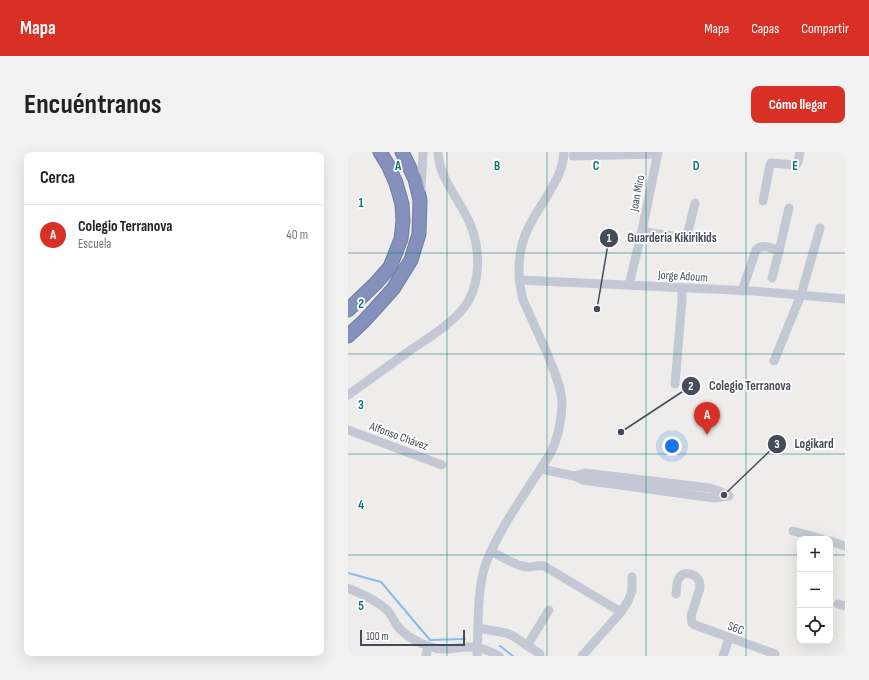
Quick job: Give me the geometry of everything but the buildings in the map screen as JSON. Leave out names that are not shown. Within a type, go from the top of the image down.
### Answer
[{"type":"highway","points":[[348,310],[390,267],[401,239],[403,221],[402,204],[396,183],[380,152]]},
{"type":"highway","points":[[348,336],[393,289],[411,260],[419,234],[420,200],[415,179],[402,152]]},
{"type":"street","points":[[420,200],[423,152]]},
{"type":"street","points":[[348,395],[443,328],[461,311],[469,300],[476,280],[478,253],[472,229],[439,164],[438,152]]},
{"type":"street","points":[[477,652],[480,597],[486,563],[516,506],[551,451],[561,417],[562,403],[560,387],[523,300],[519,280],[522,245],[533,219],[562,168],[564,152]]},
{"type":"street","points":[[763,201],[771,163],[796,165],[800,152]]},
{"type":"street","points":[[573,156],[657,153]]},
{"type":"street","name":"Joan Miro","points":[[629,285],[642,231],[657,153]]},
{"type":"street","points":[[642,231],[683,237],[688,232],[695,203]]},
{"type":"street","points":[[772,278],[789,208]]},
{"type":"street","points":[[774,361],[801,295],[820,228]]},
{"type":"street","points":[[742,291],[756,250],[765,246],[779,251]]},
{"type":"street","name":"Jorge Adoum","points":[[519,280],[742,291],[845,300]]},
{"type":"street","points":[[675,384],[682,288]]},
{"type":"street","name":"Alfonso Chávez","points":[[348,430],[442,465]]},
{"type":"street","points":[[540,469],[574,476],[583,480],[710,488],[728,496],[714,498],[645,485]]},
{"type":"street","points":[[793,531],[811,536]]},
{"type":"street","points":[[833,542],[845,546]]},
{"type":"street","points":[[491,551],[523,566],[544,566],[621,612]]},
{"type":"street","name":"S6C","points":[[676,594],[678,580],[681,575],[687,573],[697,577],[700,588],[691,616],[692,623],[731,639],[775,654]]},
{"type":"street","points":[[582,656],[621,612],[631,596],[632,578]]},
{"type":"street","points":[[348,588],[378,602],[388,611],[400,629],[408,636],[428,646],[438,649],[466,647],[477,652],[492,652],[499,656]]},
{"type":"street","points":[[527,646],[550,610]]},
{"type":"street","points":[[478,628],[506,633],[540,654]]},
{"type":"street","points":[[723,656],[731,639]]},
{"type":"street","points":[[727,656],[731,639]]},
{"type":"street","points":[[426,656],[428,646]]},
{"type":"waterway","points":[[348,573],[381,582],[430,640],[465,639]]},
{"type":"waterway","points":[[500,646],[513,656]]},
{"type":"place","name":"Guarderia Kikirikids","points":[[597,309]]},
{"type":"place","name":"Colegio Terranova","points":[[621,432]]},
{"type":"place","name":"Colegio Terranova","points":[[707,435]]},
{"type":"place","name":"Logikard","points":[[724,495]]}]
